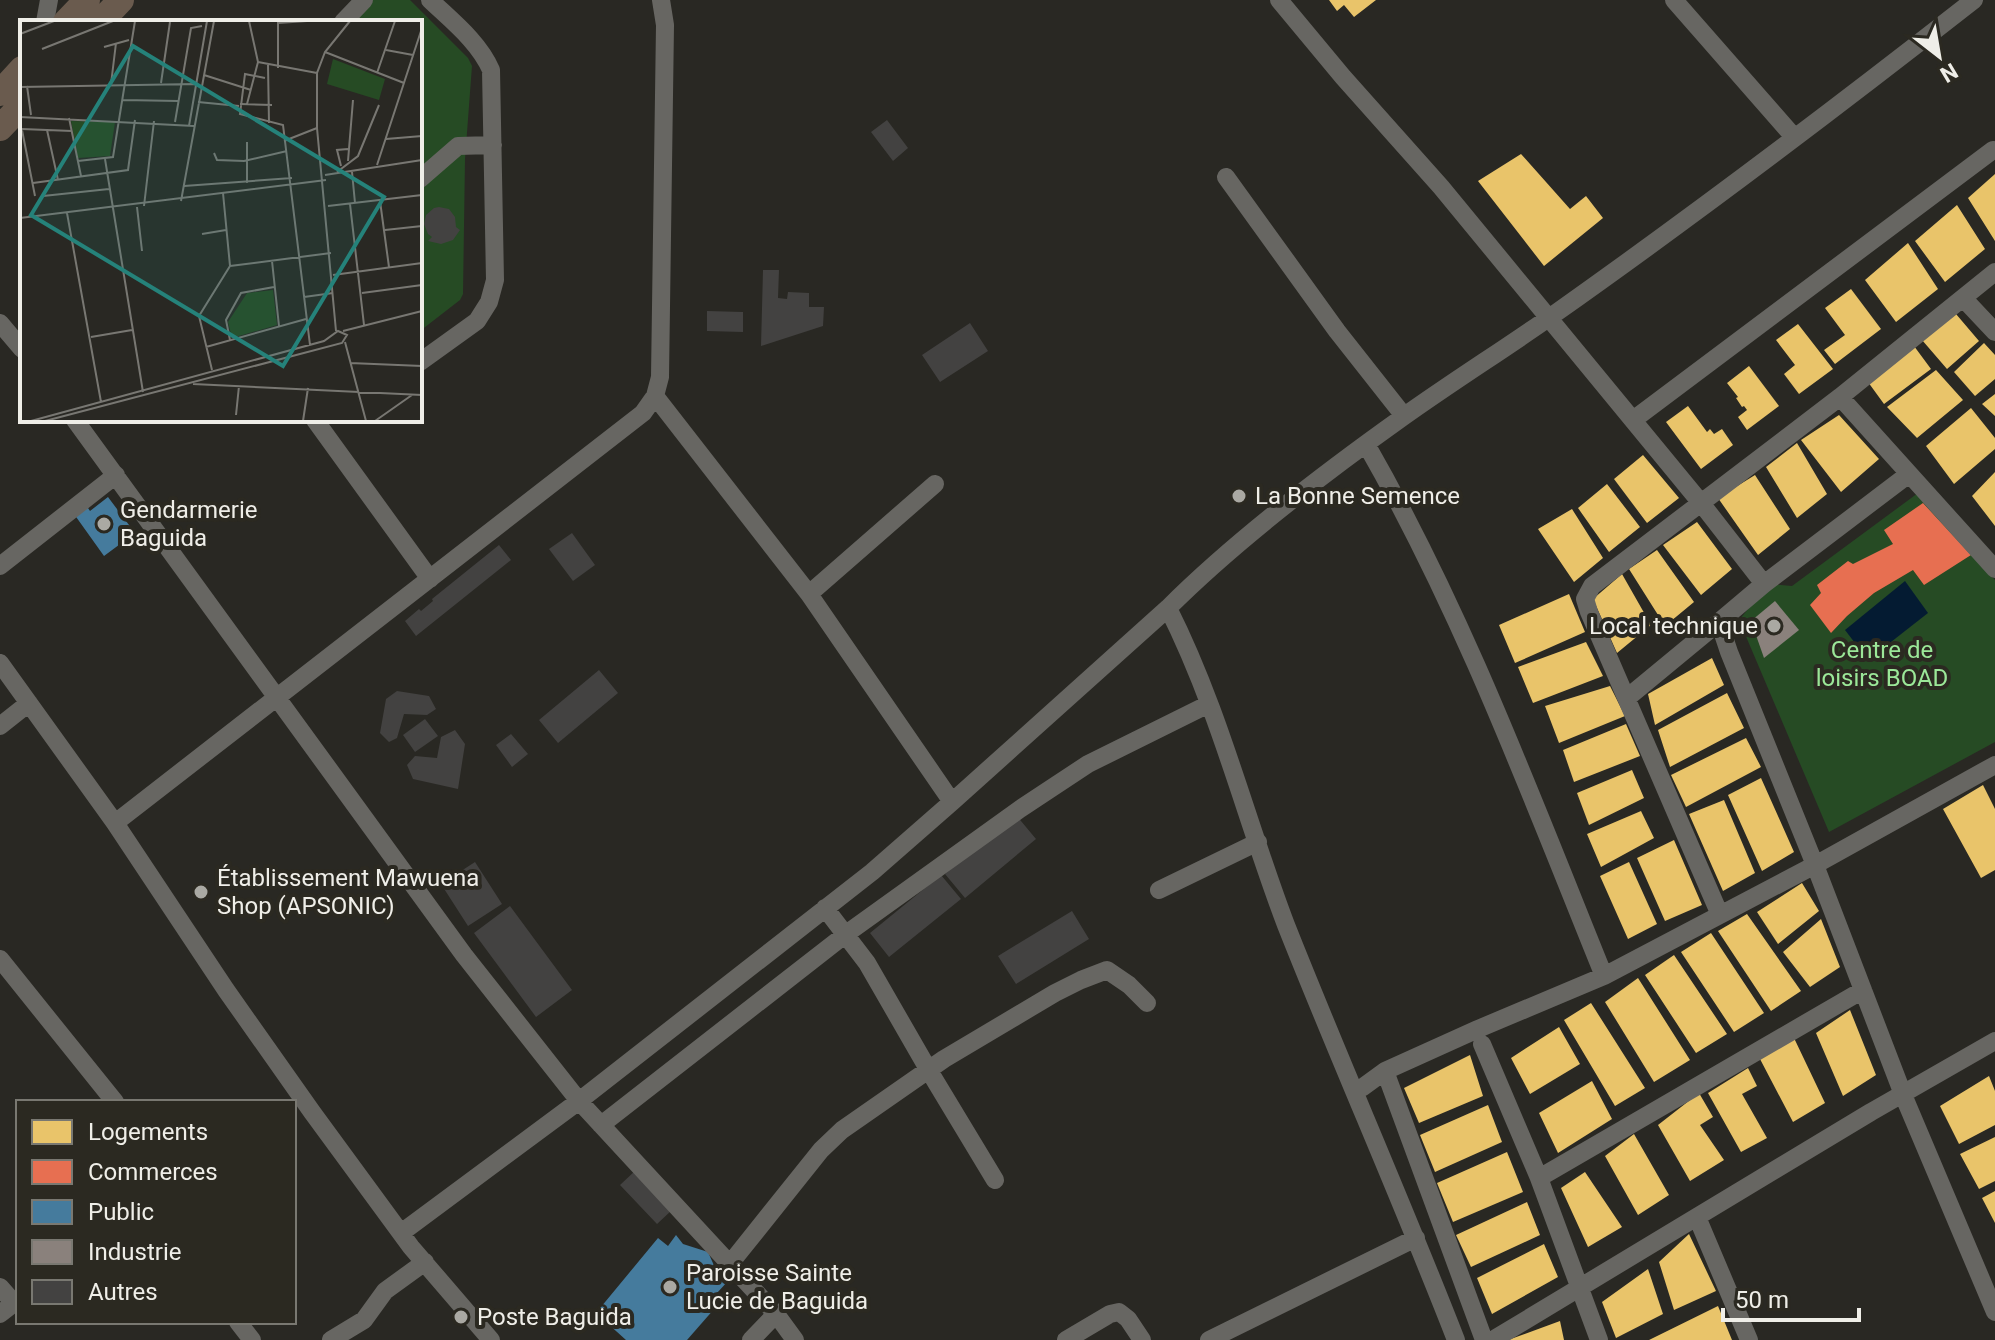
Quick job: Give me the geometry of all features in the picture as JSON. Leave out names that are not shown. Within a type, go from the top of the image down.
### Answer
[{"type":"highway","points":[[68,20],[87,0]]},
{"type":"highway","points":[[102,20],[121,0]]},
{"type":"highway","points":[[0,93],[20,71]]},
{"type":"highway","points":[[0,128],[20,107]]},
{"type":"street","points":[[45,20],[49,0]]},
{"type":"street","points":[[345,20],[364,0]]},
{"type":"street","points":[[422,361],[477,321],[489,302],[495,280],[491,70],[485,56],[430,0]]},
{"type":"street","points":[[115,823],[643,413],[655,396],[660,377],[665,25],[661,0]]},
{"type":"street","points":[[1279,0],[1441,187],[1764,584]]},
{"type":"street","points":[[1674,0],[1794,137]]},
{"type":"street","points":[[401,1233],[579,1101],[872,872],[1197,579],[1366,444],[1704,207],[1974,0]]},
{"type":"street","points":[[422,177],[458,146],[493,145]]},
{"type":"street","points":[[1633,420],[1993,150]]},
{"type":"street","points":[[1226,177],[1337,331],[1404,416]]},
{"type":"street","points":[[1720,915],[1585,599],[1592,586],[1840,397],[1995,272]]},
{"type":"street","points":[[1963,298],[1995,332]]},
{"type":"street","points":[[0,323],[20,347]]},
{"type":"street","points":[[655,396],[809,594],[952,802]]},
{"type":"street","points":[[1840,397],[1995,569]]},
{"type":"street","points":[[76,422],[464,955],[579,1101],[776,1314],[795,1340]]},
{"type":"street","points":[[320,426],[430,579]]},
{"type":"street","points":[[1366,444],[1473,655],[1604,976]]},
{"type":"street","points":[[1627,698],[1764,584],[1909,474]]},
{"type":"street","points":[[0,566],[116,475]]},
{"type":"street","points":[[809,594],[935,484]]},
{"type":"street","points":[[1168,608],[1209,704],[1286,924],[1456,1340]]},
{"type":"street","points":[[1719,622],[1904,1095],[1995,1312]]},
{"type":"street","points":[[0,663],[115,823],[297,1090],[401,1233],[491,1340]]},
{"type":"street","points":[[0,726],[29,703]]},
{"type":"street","points":[[601,1125],[846,934],[1020,809],[1088,764],[1209,704]]},
{"type":"street","points":[[1355,1090],[1385,1071],[1604,976],[1815,865],[1995,765]]},
{"type":"street","points":[[1159,890],[1258,842]]},
{"type":"street","points":[[825,908],[867,963],[995,1180]]},
{"type":"street","points":[[0,959],[113,1100]]},
{"type":"street","points":[[729,1265],[821,1150],[842,1130],[928,1069],[1055,993],[1107,970],[1129,985],[1147,1003]]},
{"type":"street","points":[[1539,1178],[1863,990]]},
{"type":"street","points":[[1482,1044],[1539,1178],[1599,1340]]},
{"type":"street","points":[[1385,1071],[1490,1339],[1871,1112],[1994,1045]]},
{"type":"street","points":[[284,1100],[297,1090]]},
{"type":"street","points":[[1697,1217],[1749,1340]]},
{"type":"street","points":[[1209,1340],[1416,1238]]},
{"type":"street","points":[[359,1340],[364,1320],[385,1291],[425,1262]]},
{"type":"street","points":[[0,1287],[11,1305]]},
{"type":"street","points":[[1066,1340],[1110,1314],[1119,1312],[1128,1319],[1142,1340]]},
{"type":"street","points":[[751,1340],[776,1314]]},
{"type":"street","points":[[331,1340],[364,1320]]},
{"type":"street","points":[[240,1324],[252,1340]]},
{"type":"green space","points":[[368,0],[410,0],[468,58],[472,66],[465,159],[463,294],[460,300],[422,329],[422,20],[350,20]]},
{"type":"green space","name":"Centre de loisirs BOAD","points":[[1918,493],[1995,580],[1995,742],[1829,832],[1739,620],[1769,584],[1792,586]]},
{"type":"water","points":[[1905,581],[1928,613],[1868,660],[1845,630]]},
{"type":"building: Logements","points":[[1329,0],[1376,0],[1354,17],[1344,5],[1337,11]]},
{"type":"building: Logements","points":[[1521,154],[1570,209],[1586,196],[1603,218],[1544,266],[1478,181]]},
{"type":"building: Logements","points":[[1995,174],[1995,241],[1968,198]]},
{"type":"building: Logements","points":[[1957,205],[1985,249],[1945,282],[1915,241]]},
{"type":"building: Logements","points":[[1908,243],[1938,289],[1896,322],[1865,280]]},
{"type":"building: Logements","points":[[1851,289],[1881,329],[1835,364],[1824,350],[1845,335],[1825,308]]},
{"type":"building: Logements","points":[[1956,314],[1979,341],[1947,369],[1922,340]]},
{"type":"building: Logements","points":[[1798,324],[1833,369],[1799,394],[1784,374],[1795,365],[1776,340]]},
{"type":"building: Logements","points":[[1984,343],[1995,355],[1995,379],[1975,396],[1954,372]]},
{"type":"building: Logements","points":[[1914,346],[1931,369],[1884,404],[1868,382]]},
{"type":"building: Logements","points":[[1749,366],[1779,406],[1747,430],[1738,417],[1747,410],[1727,383]]},
{"type":"building: Logements","points":[[1936,370],[1963,400],[1917,438],[1887,407]]},
{"type":"building: Logements","points":[[1995,394],[1995,416],[1982,404]]},
{"type":"building: Logements","points":[[1688,406],[1707,432],[1710,429],[1714,434],[1722,429],[1733,445],[1701,469],[1666,422]]},
{"type":"building: Logements","points":[[1971,408],[1995,438],[1995,449],[1954,484],[1926,446]]},
{"type":"building: Logements","points":[[1839,415],[1879,459],[1841,492],[1801,440]]},
{"type":"building: Logements","points":[[1797,443],[1827,494],[1797,518],[1766,467]]},
{"type":"building: Logements","points":[[1643,455],[1679,498],[1647,523],[1614,479]]},
{"type":"building: Logements","points":[[1995,472],[1995,526],[1972,496]]},
{"type":"building: Logements","points":[[1755,475],[1790,529],[1758,555],[1718,498]]},
{"type":"building: Logements","points":[[1607,484],[1640,527],[1609,552],[1578,508]]},
{"type":"building: Logements","points":[[1572,509],[1603,558],[1574,582],[1538,529]]},
{"type":"building: Logements","points":[[1697,522],[1732,569],[1701,595],[1663,545]]},
{"type":"building: Logements","points":[[1657,550],[1694,602],[1665,626],[1629,569]]},
{"type":"building: Logements","points":[[1622,574],[1651,625],[1617,653],[1593,599]]},
{"type":"building: Logements","points":[[1569,594],[1585,632],[1515,663],[1499,625]]},
{"type":"building: Logements","points":[[1586,642],[1603,676],[1533,703],[1518,667]]},
{"type":"building: Logements","points":[[1712,658],[1724,685],[1655,725],[1648,694]]},
{"type":"building: Logements","points":[[1610,686],[1625,716],[1559,743],[1545,706]]},
{"type":"building: Logements","points":[[1727,693],[1744,728],[1670,767],[1658,730]]},
{"type":"building: Logements","points":[[1626,724],[1640,756],[1574,782],[1563,750]]},
{"type":"building: Logements","points":[[1746,738],[1761,767],[1686,807],[1671,775]]},
{"type":"building: Logements","points":[[1632,770],[1644,798],[1589,825],[1577,793]]},
{"type":"building: Logements","points":[[1761,778],[1794,852],[1762,871],[1728,795]]},
{"type":"building: Logements","points":[[1983,785],[1995,809],[1995,870],[1981,878],[1943,809]]},
{"type":"building: Logements","points":[[1724,800],[1755,873],[1723,891],[1689,814]]},
{"type":"building: Logements","points":[[1641,811],[1654,838],[1601,867],[1587,834]]},
{"type":"building: Logements","points":[[1674,840],[1702,905],[1665,921],[1637,858]]},
{"type":"building: Logements","points":[[1629,862],[1657,924],[1628,939],[1600,876]]},
{"type":"building: Logements","points":[[1802,883],[1819,911],[1778,944],[1757,912]]},
{"type":"building: Logements","points":[[1747,914],[1801,991],[1771,1011],[1718,931]]},
{"type":"building: Logements","points":[[1821,919],[1840,967],[1810,987],[1783,952]]},
{"type":"building: Logements","points":[[1711,933],[1764,1013],[1734,1032],[1681,952]]},
{"type":"building: Logements","points":[[1674,955],[1727,1034],[1696,1053],[1645,975]]},
{"type":"building: Logements","points":[[1638,978],[1690,1060],[1654,1082],[1605,1002]]},
{"type":"building: Logements","points":[[1591,1003],[1645,1088],[1615,1106],[1564,1020]]},
{"type":"building: Logements","points":[[1850,1010],[1876,1075],[1843,1096],[1816,1033]]},
{"type":"building: Logements","points":[[1559,1027],[1580,1064],[1530,1094],[1511,1058]]},
{"type":"building: Logements","points":[[1794,1038],[1825,1103],[1793,1122],[1760,1059]]},
{"type":"building: Logements","points":[[1470,1055],[1483,1096],[1419,1123],[1404,1088]]},
{"type":"building: Logements","points":[[1748,1068],[1757,1086],[1742,1094],[1767,1138],[1741,1152],[1708,1093]]},
{"type":"building: Logements","points":[[1989,1076],[1995,1091],[1995,1125],[1959,1144],[1940,1106]]},
{"type":"building: Logements","points":[[1592,1081],[1612,1119],[1558,1153],[1539,1113]]},
{"type":"building: Logements","points":[[1699,1093],[1713,1117],[1700,1125],[1724,1160],[1690,1181],[1658,1125]]},
{"type":"building: Logements","points":[[1488,1105],[1502,1142],[1435,1172],[1420,1135]]},
{"type":"building: Logements","points":[[1634,1134],[1669,1195],[1638,1215],[1605,1156]]},
{"type":"building: Logements","points":[[1995,1137],[1995,1181],[1979,1189],[1960,1154]]},
{"type":"building: Logements","points":[[1507,1152],[1523,1192],[1453,1222],[1437,1183]]},
{"type":"building: Logements","points":[[1585,1172],[1622,1227],[1588,1247],[1561,1188]]},
{"type":"building: Logements","points":[[1995,1191],[1995,1223],[1982,1198]]},
{"type":"building: Logements","points":[[1527,1202],[1540,1235],[1471,1267],[1456,1235]]},
{"type":"building: Logements","points":[[1689,1234],[1716,1291],[1674,1310],[1659,1262]]},
{"type":"building: Logements","points":[[1544,1244],[1558,1277],[1492,1314],[1477,1278]]},
{"type":"building: Logements","points":[[1648,1269],[1663,1314],[1616,1338],[1602,1302]]},
{"type":"building: Logements","points":[[1718,1306],[1732,1340],[1649,1340]]},
{"type":"building: Logements","points":[[1560,1321],[1564,1340],[1508,1340]]},
{"type":"building: Commerces","points":[[1923,503],[1971,555],[1924,585],[1913,570],[1874,593],[1831,633],[1810,605],[1821,593],[1817,585],[1848,561],[1853,564],[1893,544],[1884,530]]},
{"type":"building: Public","name":"Gendarmerie Baguida","points":[[108,497],[135,533],[104,556],[74,514],[86,505],[90,511]]},
{"type":"building: Public","name":"Paroisse Sainte Lucie de Baguida","points":[[676,1235],[683,1244],[708,1252],[716,1270],[728,1281],[717,1293],[722,1300],[687,1340],[626,1340],[596,1313],[658,1238],[668,1246]]},
{"type":"building: Industrie","name":"Local technique","points":[[1775,601],[1799,630],[1764,658],[1751,621]]},
{"type":"building: Autres","points":[[887,120],[908,148],[893,161],[871,132]]},
{"type":"building: Autres","points":[[439,207],[449,209],[460,230],[453,240],[441,244],[428,241],[432,237],[424,224],[426,215]]},
{"type":"building: Autres","points":[[763,270],[779,270],[778,298],[787,299],[788,292],[809,293],[809,307],[824,307],[823,326],[761,346]]},
{"type":"building: Autres","points":[[707,311],[743,312],[743,332],[707,331]]},
{"type":"building: Autres","points":[[970,323],[988,351],[940,382],[922,355]]},
{"type":"building: Autres","points":[[572,533],[595,565],[573,581],[549,549]]},
{"type":"building: Autres","points":[[499,545],[511,560],[416,636],[405,621]]},
{"type":"building: Autres","points":[[599,670],[618,693],[558,743],[539,720]]},
{"type":"building: Autres","points":[[397,691],[429,696],[436,709],[427,715],[404,714],[397,738],[389,742],[380,733],[386,699]]},
{"type":"building: Autres","points":[[425,719],[438,736],[415,752],[403,735]]},
{"type":"building: Autres","points":[[455,730],[465,744],[458,789],[413,779],[407,765],[415,756],[437,758],[441,737]]},
{"type":"building: Autres","points":[[511,734],[528,754],[512,767],[496,745]]},
{"type":"building: Autres","points":[[1016,815],[1036,839],[965,898],[945,874]]},
{"type":"building: Autres","points":[[475,862],[502,904],[468,926],[441,884]]},
{"type":"building: Autres","points":[[941,875],[961,899],[889,957],[870,933]]},
{"type":"building: Autres","points":[[510,906],[572,990],[536,1017],[474,933]]},
{"type":"building: Autres","points":[[1072,911],[1089,939],[1016,984],[998,956]]},
{"type":"building: Autres","points":[[636,1170],[672,1210],[657,1224],[620,1185]]},
{"type":"place","name":"La Bonne Semence","points":[[1239,496]]},
{"type":"place","name":"Gendarmerie Baguida","points":[[104,524]]},
{"type":"place","name":"Local technique","points":[[1774,626]]},
{"type":"place","name":"Établissement Mawuena Shop (APSONIC)","points":[[201,892]]},
{"type":"place","name":"Paroisse Sainte Lucie de Baguida","points":[[670,1287]]},
{"type":"place","name":"Poste Baguida","points":[[461,1317]]}]
